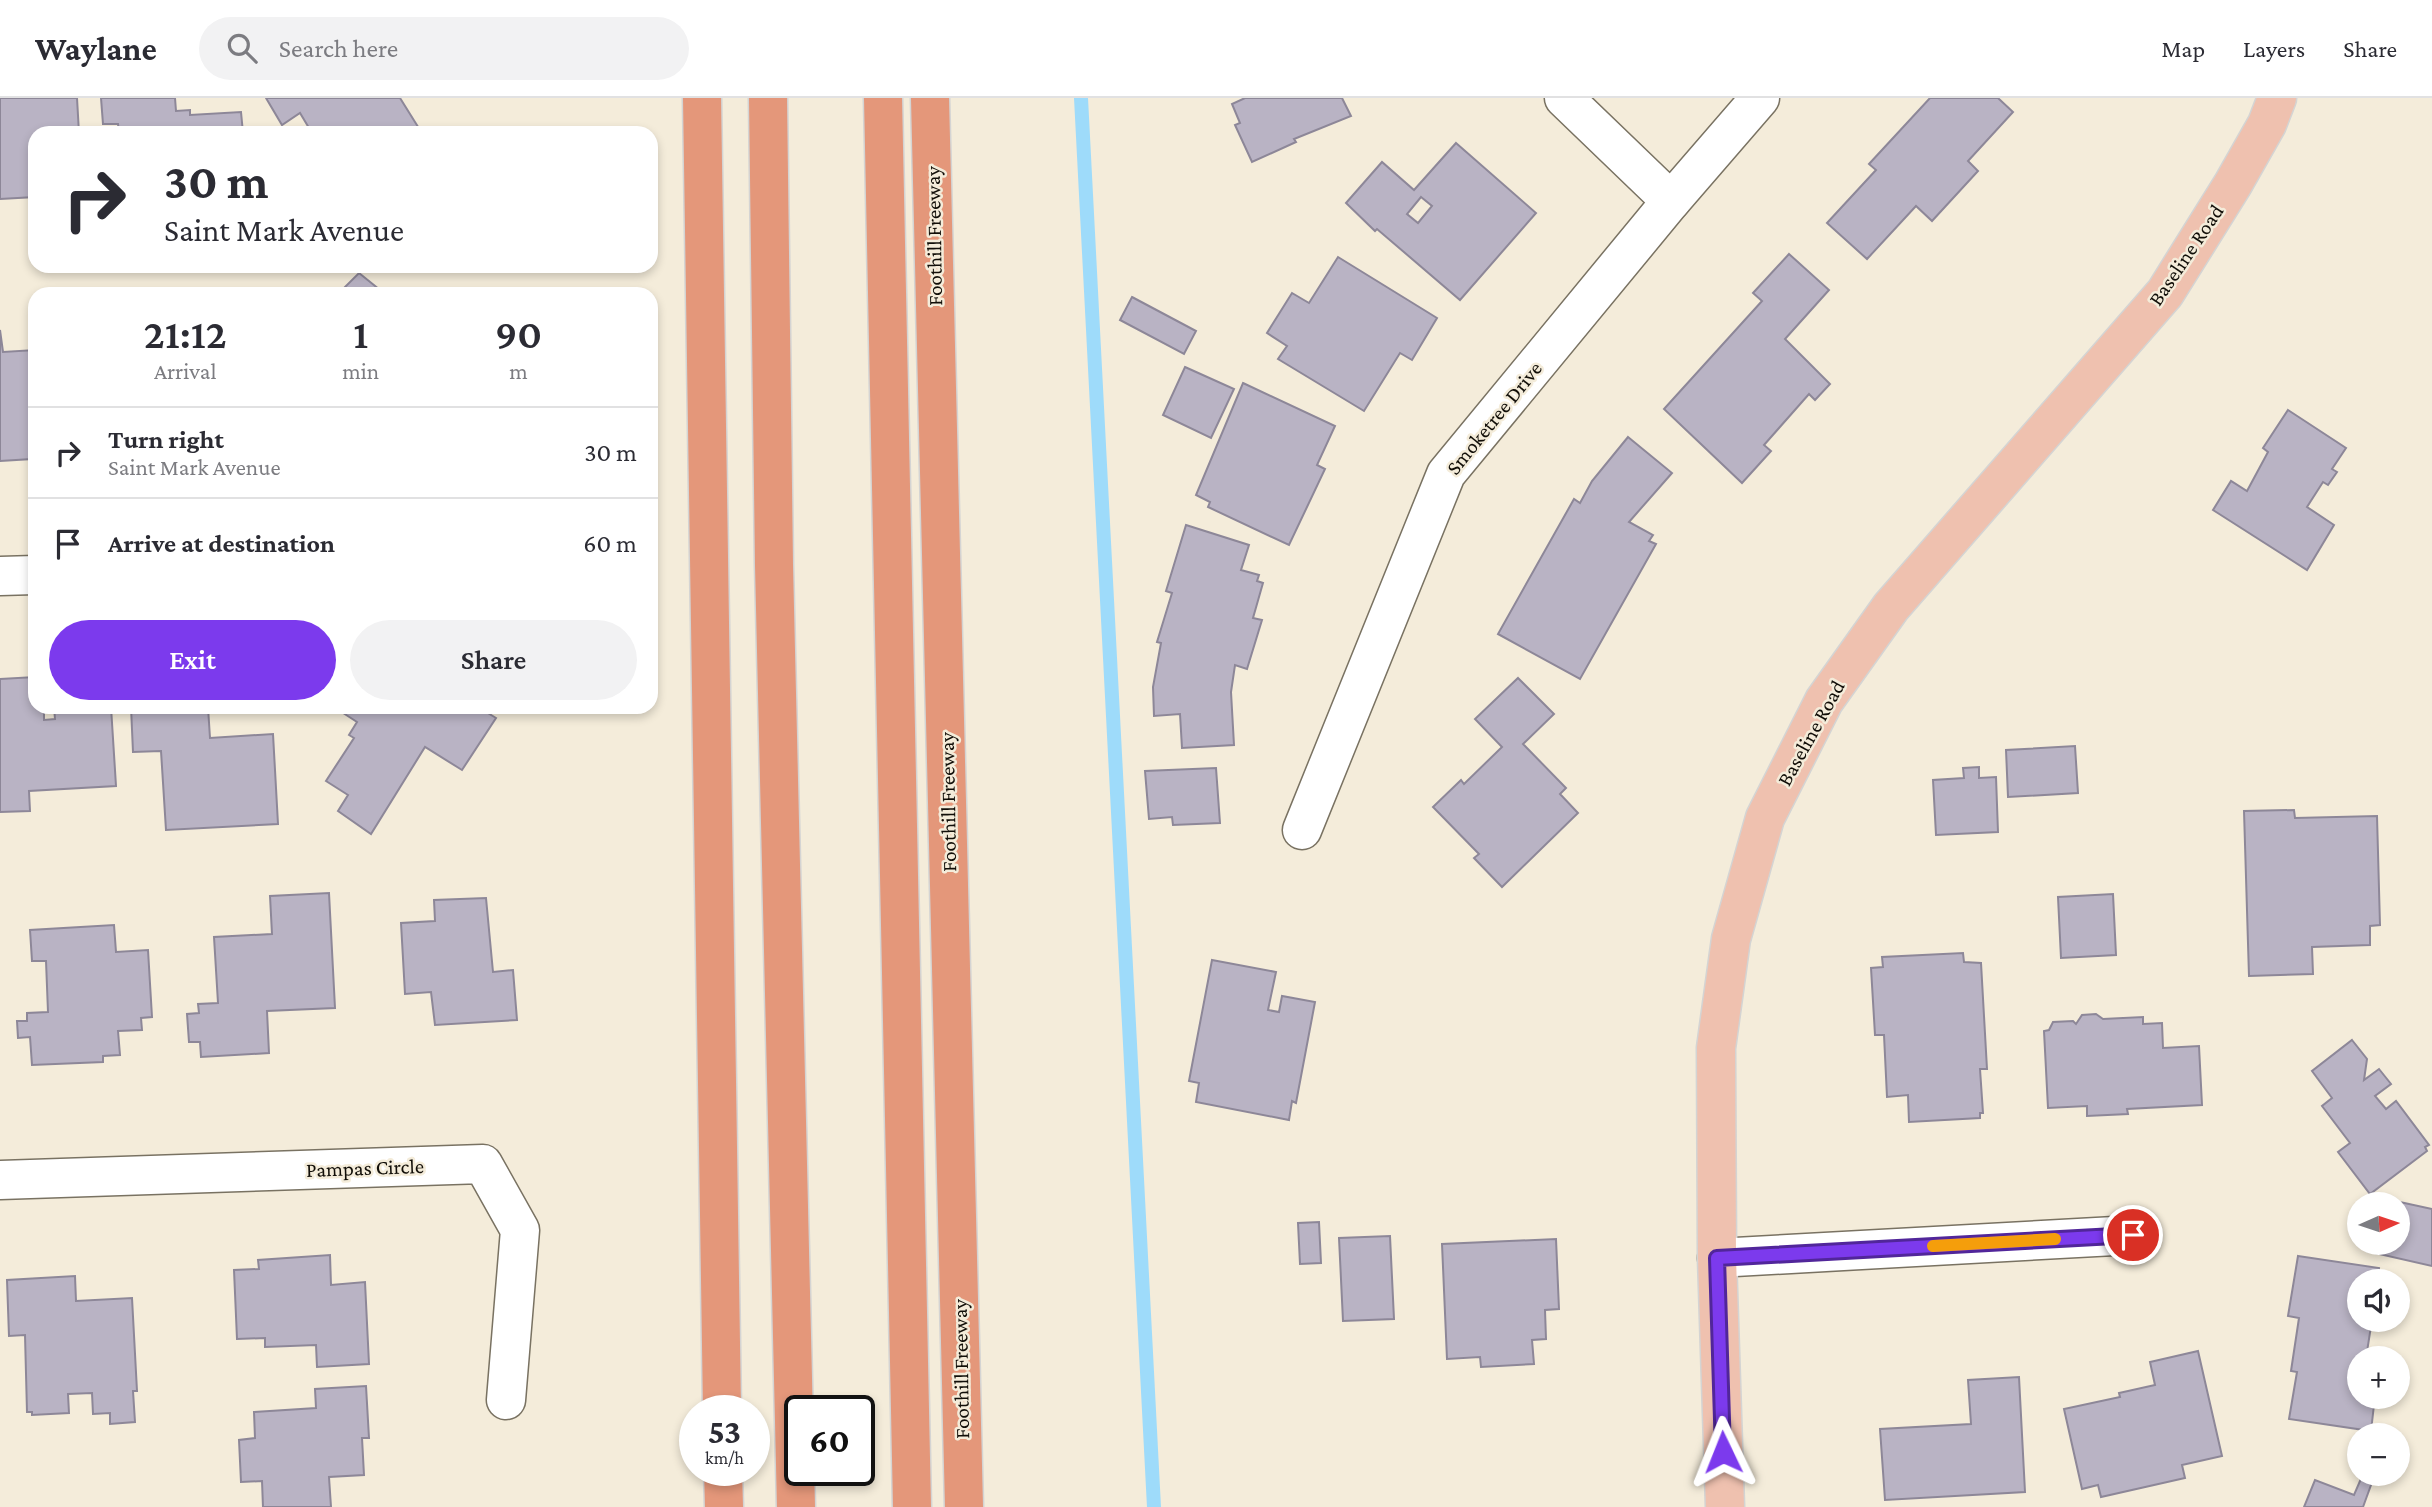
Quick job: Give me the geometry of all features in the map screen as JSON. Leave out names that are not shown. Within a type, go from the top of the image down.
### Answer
[{"type":"highway","points":[[702,98],[722,1395]]},
{"type":"highway","points":[[768,98],[774,565],[796,1507]]},
{"type":"highway","points":[[883,98],[912,1507]]},
{"type":"highway","name":"Foothill Freeway","points":[[930,98],[964,1507]]},
{"type":"highway","points":[[723,1486],[724,1507]]},
{"type":"main road","name":"Baseline Road","points":[[1725,1507],[1717,1258],[1716,1048],[1731,939],[1765,818],[1824,702],[1891,607],[2165,293],[2233,184],[2267,124],[2277,98]]},
{"type":"street","points":[[1563,98],[1671,201]]},
{"type":"street","name":"Smoketree Drive","points":[[1302,830],[1446,474],[1671,201],[1760,98]]},
{"type":"street","points":[[0,576],[28,575]]},
{"type":"street","name":"Pampas Circle","points":[[0,1180],[483,1164],[520,1230],[506,1400]]},
{"type":"street","points":[[1717,1258],[2133,1235]]},
{"type":"building","points":[[0,98],[77,98],[79,126],[28,126],[28,197],[0,199]]},
{"type":"building","points":[[101,98],[175,98],[176,111],[190,110],[190,115],[241,112],[242,126],[118,126],[103,124]]},
{"type":"building","points":[[266,98],[400,98],[418,126],[308,126],[300,113],[282,125]]},
{"type":"building","points":[[1245,98],[1342,98],[1351,116],[1294,139],[1296,142],[1252,162],[1235,125],[1240,123],[1232,104]]},
{"type":"building","points":[[1930,98],[1998,98],[2013,112],[1968,161],[1978,171],[1932,221],[1916,206],[1867,259],[1827,223],[1876,170],[1869,164]]},
{"type":"building","points":[[1456,143],[1536,213],[1460,300],[1377,229],[1375,231],[1346,203],[1382,162],[1414,190]],"holes":[[[1421,197],[1432,206],[1418,223],[1407,214]]]},
{"type":"building","points":[[1789,254],[1829,290],[1785,339],[1830,384],[1815,400],[1809,394],[1764,445],[1771,451],[1742,483],[1664,409],[1762,301],[1753,293]]},
{"type":"building","points":[[1338,257],[1437,318],[1412,360],[1400,353],[1364,411],[1278,359],[1287,346],[1267,333],[1292,293],[1309,303]]},
{"type":"building","points":[[359,273],[376,287],[345,287]]},
{"type":"building","points":[[1132,297],[1196,331],[1184,354],[1120,320]]},
{"type":"building","points":[[0,330],[3,352],[28,350],[28,459],[0,461]]},
{"type":"building","points":[[1185,367],[1234,389],[1211,438],[1163,415]]},
{"type":"building","points":[[1243,383],[1335,426],[1317,465],[1325,469],[1289,545],[1208,507],[1210,502],[1196,495]]},
{"type":"building","points":[[2288,410],[2346,448],[2332,469],[2337,472],[2328,485],[2323,482],[2307,507],[2334,525],[2307,570],[2213,510],[2231,481],[2247,491],[2268,452],[2263,448]]},
{"type":"building","points":[[1628,437],[1672,473],[1629,522],[1653,535],[1649,541],[1656,544],[1580,679],[1498,634],[1574,499],[1580,503],[1592,481]]},
{"type":"building","points":[[1186,525],[1249,545],[1241,570],[1259,575],[1257,581],[1263,583],[1253,618],[1262,620],[1247,669],[1235,665],[1231,692],[1234,745],[1182,748],[1180,714],[1154,716],[1153,687],[1161,643],[1157,642],[1172,593],[1166,591]]},
{"type":"building","points":[[28,677],[28,714],[44,714],[44,720],[55,719],[55,714],[111,714],[116,786],[29,791],[30,811],[0,812],[0,679]]},
{"type":"building","points":[[1518,678],[1554,714],[1523,744],[1566,788],[1560,794],[1578,813],[1502,887],[1474,858],[1479,854],[1433,807],[1461,780],[1464,784],[1502,747],[1475,719]]},
{"type":"building","points":[[131,714],[208,714],[210,738],[273,734],[278,824],[166,830],[161,751],[133,752]]},
{"type":"building","points":[[345,714],[489,714],[496,718],[462,770],[425,747],[371,834],[338,811],[348,795],[326,781],[354,738],[349,735],[357,722]]},
{"type":"building","points":[[2075,746],[2078,793],[2008,797],[2006,750]]},
{"type":"building","points":[[1979,767],[1979,778],[1996,777],[1998,832],[1936,835],[1933,780],[1964,778],[1963,768]]},
{"type":"building","points":[[1216,768],[1220,823],[1173,825],[1172,817],[1149,819],[1145,771]]},
{"type":"building","points":[[2294,810],[2295,818],[2377,816],[2380,925],[2370,926],[2370,945],[2312,947],[2313,974],[2249,976],[2244,811]]},
{"type":"building","points":[[329,893],[335,1008],[267,1011],[269,1053],[201,1057],[200,1042],[189,1042],[187,1014],[199,1013],[198,1004],[218,1003],[214,937],[272,934],[270,896]]},
{"type":"building","points":[[2113,894],[2116,955],[2061,958],[2058,897]]},
{"type":"building","points":[[486,898],[493,972],[513,970],[517,1020],[435,1025],[431,992],[405,994],[401,923],[435,921],[434,900]]},
{"type":"building","points":[[114,925],[116,952],[148,950],[152,1017],[141,1018],[142,1030],[118,1031],[120,1055],[103,1056],[103,1062],[32,1065],[30,1037],[18,1038],[17,1021],[27,1021],[27,1013],[48,1012],[46,961],[32,961],[30,930]]},
{"type":"building","points":[[1963,953],[1964,962],[1981,963],[1987,1069],[1980,1069],[1983,1113],[1980,1113],[1980,1118],[1909,1122],[1908,1095],[1887,1097],[1884,1035],[1875,1035],[1871,968],[1883,967],[1882,957]]},
{"type":"building","points":[[1212,960],[1276,972],[1268,1010],[1279,1012],[1282,996],[1315,1002],[1296,1103],[1292,1101],[1289,1120],[1196,1102],[1199,1083],[1189,1081]]},
{"type":"building","points":[[2096,1014],[2103,1019],[2143,1017],[2143,1024],[2162,1023],[2163,1048],[2199,1046],[2202,1105],[2127,1109],[2128,1114],[2087,1116],[2087,1106],[2048,1108],[2044,1031],[2049,1030],[2053,1022],[2073,1021],[2076,1024],[2082,1015]]},
{"type":"building","points":[[2352,1040],[2367,1059],[2364,1080],[2379,1069],[2391,1084],[2375,1096],[2386,1109],[2396,1101],[2429,1145],[2425,1147],[2427,1151],[2373,1192],[2368,1192],[2338,1152],[2350,1143],[2322,1106],[2332,1098],[2312,1071]]},
{"type":"building","points":[[2410,1204],[2432,1209],[2432,1266],[2384,1255],[2410,1255]]},
{"type":"building","points":[[1319,1222],[1321,1263],[1300,1264],[1298,1223]]},
{"type":"building","points":[[1390,1236],[1394,1319],[1343,1321],[1339,1238]]},
{"type":"building","points":[[1556,1239],[1559,1309],[1545,1310],[1546,1339],[1532,1340],[1534,1364],[1481,1367],[1480,1357],[1447,1359],[1442,1244]]},
{"type":"building","points":[[330,1255],[331,1285],[365,1282],[369,1364],[317,1367],[316,1345],[265,1347],[265,1338],[237,1339],[234,1270],[259,1269],[258,1260]]},
{"type":"building","points":[[2298,1256],[2379,1268],[2347,1269],[2347,1332],[2370,1332],[2368,1346],[2347,1346],[2347,1409],[2374,1409],[2372,1423],[2347,1423],[2347,1427],[2289,1419],[2297,1372],[2291,1371],[2299,1318],[2288,1316]]},
{"type":"building","points":[[75,1276],[76,1301],[132,1298],[137,1391],[133,1391],[135,1422],[110,1424],[110,1413],[93,1414],[92,1393],[68,1394],[69,1413],[32,1415],[32,1412],[27,1412],[25,1335],[9,1336],[7,1280]]},
{"type":"building","points":[[2198,1351],[2222,1456],[2182,1465],[2185,1478],[2101,1497],[2098,1485],[2082,1489],[2064,1409],[2120,1397],[2119,1393],[2155,1385],[2150,1362]]},
{"type":"building","points":[[2019,1377],[2025,1492],[1885,1500],[1880,1429],[1971,1424],[1968,1380]]},
{"type":"building","points":[[366,1386],[369,1438],[362,1438],[364,1475],[329,1477],[331,1507],[263,1507],[262,1481],[241,1482],[239,1440],[255,1438],[254,1412],[316,1408],[315,1389]]},
{"type":"building","points":[[2315,1480],[2354,1495],[2358,1486],[2371,1486],[2363,1507],[2304,1507]]},
{"type":"waterway","points":[[1081,98],[1154,1507]]},
{"type":"slow traffic","points":[[1933,1246],[2055,1239]]},
{"type":"route","points":[[1723,1452],[1717,1258],[2133,1235]]}]
